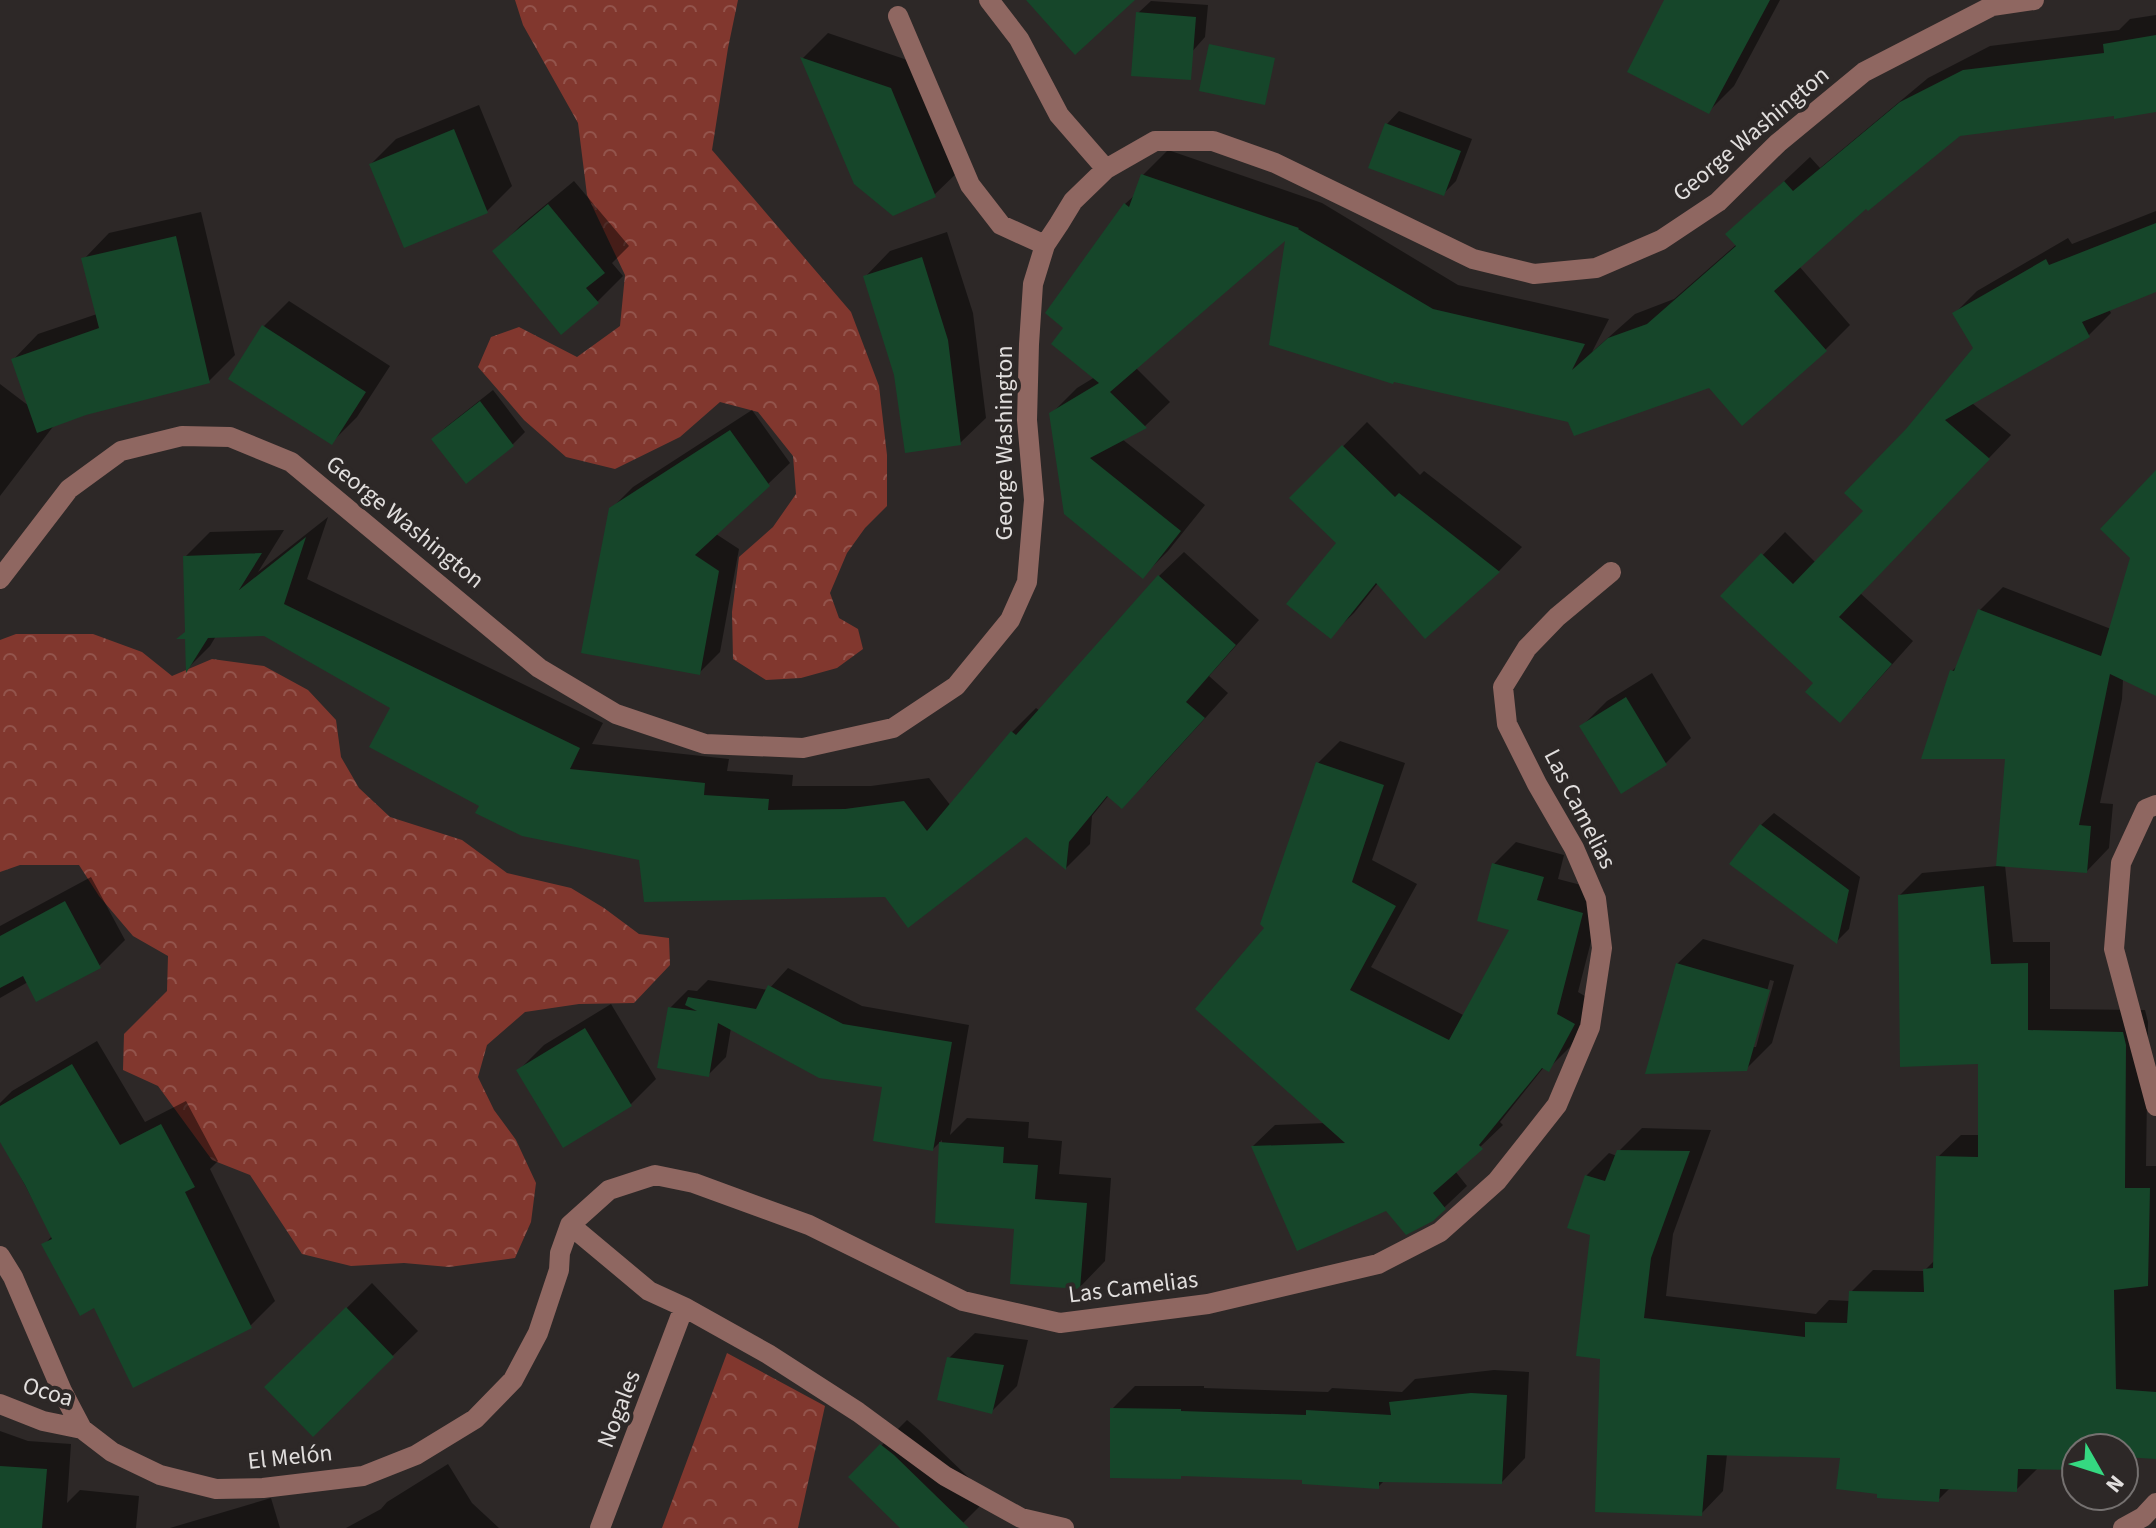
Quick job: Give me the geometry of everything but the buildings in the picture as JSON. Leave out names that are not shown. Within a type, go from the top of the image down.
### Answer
[{"type":"street","points":[[989,0],[1019,39],[1059,115],[1106,169]]},
{"type":"street","name":"George Washington","points":[[0,579],[69,489],[121,451],[182,436],[230,437],[291,462],[539,668],[616,714],[705,744],[803,748],[893,728],[956,686],[1010,620],[1027,582],[1034,500],[1027,420],[1033,284],[1045,245],[1073,201],[1106,169],[1155,141],[1213,141],[1275,163],[1473,259],[1534,274],[1596,268],[1661,240],[1718,202],[1778,143],[1864,72],[1992,6],[2034,0]]},
{"type":"street","points":[[898,16],[970,185],[1001,225],[1045,245]]},
{"type":"street","name":"Las Camelias","points":[[570,1225],[609,1190],[655,1175],[694,1183],[809,1225],[963,1301],[1060,1323],[1208,1304],[1362,1268],[1378,1264],[1440,1232],[1497,1181],[1557,1105],[1590,1027],[1602,948],[1596,899],[1574,848],[1507,724],[1503,687],[1527,648],[1557,617],[1611,572]]},
{"type":"street","points":[[2156,805],[2146,809],[2121,863],[2114,949],[2156,1106]]},
{"type":"street","points":[[570,1225],[649,1291],[768,1354],[846,1404],[945,1476],[1021,1518],[1064,1528]]},
{"type":"street","name":"El Melón","points":[[0,1256],[13,1277],[62,1391],[82,1429],[112,1452],[160,1475],[216,1489],[263,1488],[363,1476],[416,1455],[475,1419],[513,1380],[538,1333],[570,1225]]},
{"type":"street","name":"Nogales","points":[[600,1528],[684,1307]]},
{"type":"street","name":"Ocoa","points":[[0,1404],[43,1421],[82,1429]]},
{"type":"street","points":[[2123,1528],[2143,1517],[2156,1503]]},
{"type":"green space","points":[[515,0],[738,0],[712,150],[851,312],[879,386],[887,455],[887,506],[865,528],[847,553],[830,593],[839,618],[858,629],[863,649],[837,668],[801,678],[766,680],[733,659],[732,612],[739,557],[773,527],[796,494],[793,456],[758,412],[720,402],[680,437],[615,469],[566,457],[524,420],[478,367],[491,337],[519,327],[577,357],[620,326],[625,275],[587,195],[578,123],[523,25]]},
{"type":"green space","points":[[16,634],[93,634],[142,652],[172,676],[212,659],[264,666],[308,690],[336,720],[341,757],[359,788],[390,817],[462,840],[507,873],[571,888],[639,934],[669,938],[670,965],[634,1003],[579,1004],[525,1012],[487,1045],[478,1077],[494,1110],[516,1140],[536,1183],[531,1222],[515,1258],[449,1267],[404,1263],[351,1266],[302,1254],[250,1175],[212,1160],[158,1086],[123,1070],[124,1034],[167,991],[168,956],[133,936],[99,896],[79,865],[20,865],[0,872],[0,640]]},
{"type":"green space","points":[[727,1353],[825,1406],[798,1528],[662,1528]]}]
